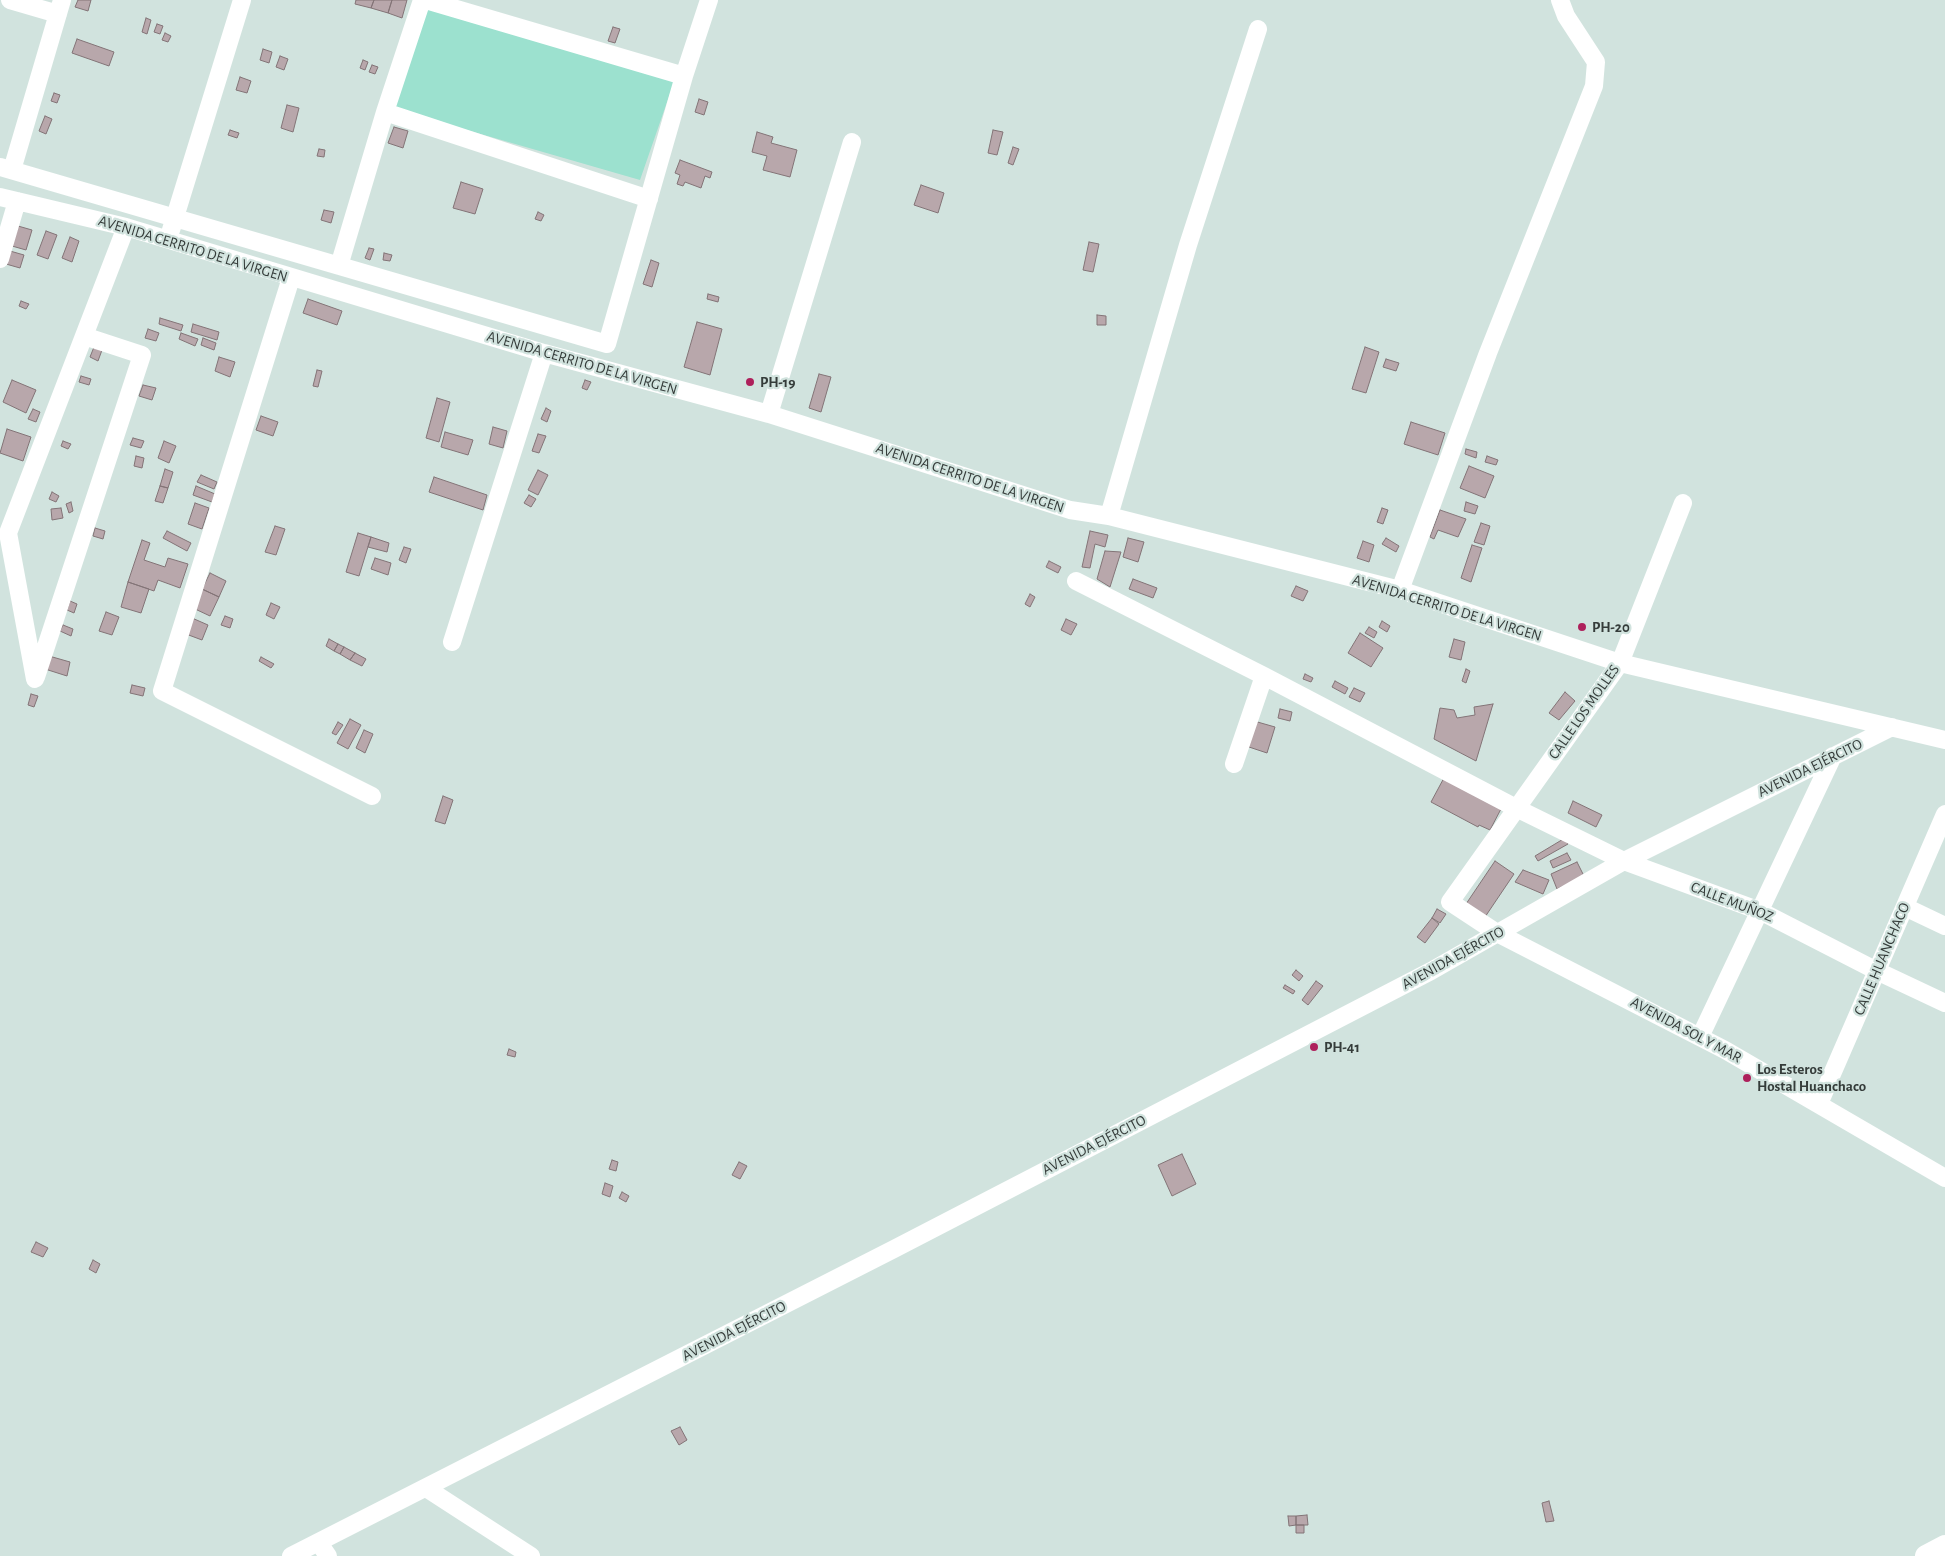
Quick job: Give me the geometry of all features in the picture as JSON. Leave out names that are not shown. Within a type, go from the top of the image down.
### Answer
[{"type":"main road","points":[[1926,1556],[1945,1546]]},
{"type":"street","points":[[10,0],[60,7],[6,168],[607,344],[684,76],[709,0]]},
{"type":"street","points":[[167,240],[242,0]]},
{"type":"street","points":[[339,266],[385,112],[422,0]]},
{"type":"street","points":[[426,0],[684,76]]},
{"type":"street","points":[[1400,590],[1488,353],[1594,86],[1596,62],[1566,16],[1560,0]]},
{"type":"street","points":[[1110,516],[1188,244],[1258,29]]},
{"type":"street","points":[[385,112],[649,199]]},
{"type":"street","points":[[769,414],[852,142]]},
{"type":"street","points":[[0,260],[8,199]]},
{"type":"street","name":"AVENIDA CERRITO DE LA VIRGEN","points":[[8,199],[126,227],[544,353],[769,414],[1070,510],[1110,516],[1400,590],[1620,663],[1945,740]]},
{"type":"street","points":[[84,336],[142,355],[35,680],[8,533],[126,227]]},
{"type":"street","points":[[291,278],[162,691],[372,796]]},
{"type":"street","points":[[452,642],[544,353]]},
{"type":"street","name":"CALLE LOS MOLLES","points":[[1450,902],[1620,663],[1683,503]]},
{"type":"street","name":"CALLE MUÑOZ","points":[[1076,581],[1624,862],[1760,911],[1877,971],[1945,1003]]},
{"type":"street","points":[[1234,764],[1264,676]]},
{"type":"street","name":"AVENIDA EJÉRCITO","points":[[291,1556],[323,1550],[426,1488],[1431,972],[1624,862],[1892,727]]},
{"type":"street","points":[[1700,1037],[1834,756]]},
{"type":"street","name":"CALLE HUANCHACO","points":[[1819,1104],[1945,814]]},
{"type":"street","name":"AVENIDA SOL Y MAR","points":[[1450,902],[1497,933],[1700,1037],[1945,1178]]},
{"type":"street","points":[[1905,907],[1945,926]]},
{"type":"street","points":[[426,1488],[530,1556]]},
{"type":"green space","points":[[429,6],[674,82],[640,180],[394,109]]},
{"type":"building","points":[[78,0],[91,0],[88,11],[75,7]]},
{"type":"building","points":[[356,0],[374,0],[371,8],[355,4]]},
{"type":"building","points":[[374,0],[392,0],[388,13],[371,8]]},
{"type":"building","points":[[392,0],[407,0],[402,18],[388,13]]},
{"type":"building","points":[[146,18],[151,20],[147,34],[142,32]]},
{"type":"building","points":[[157,24],[163,26],[160,34],[154,32]]},
{"type":"building","points":[[613,27],[620,29],[615,43],[608,41]]},
{"type":"building","points":[[165,33],[171,36],[168,42],[162,40]]},
{"type":"building","points":[[77,39],[114,52],[109,66],[72,53]]},
{"type":"building","points":[[263,49],[272,52],[269,63],[260,60]]},
{"type":"building","points":[[280,56],[288,59],[284,70],[276,67]]},
{"type":"building","points":[[363,60],[368,62],[365,70],[360,68]]},
{"type":"building","points":[[372,65],[378,67],[375,74],[369,72]]},
{"type":"building","points":[[240,77],[251,81],[247,93],[236,90]]},
{"type":"building","points":[[54,93],[60,95],[57,103],[51,101]]},
{"type":"building","points":[[699,99],[708,102],[704,115],[695,112]]},
{"type":"building","points":[[287,105],[299,108],[293,132],[281,128]]},
{"type":"building","points":[[45,116],[52,119],[46,134],[39,131]]},
{"type":"building","points":[[394,127],[408,131],[403,148],[388,143]]},
{"type":"building","points":[[230,130],[239,133],[237,138],[228,135]]},
{"type":"building","points":[[993,130],[1003,132],[997,155],[988,153]]},
{"type":"building","points":[[757,132],[773,137],[771,143],[797,150],[790,177],[763,170],[767,156],[752,152]]},
{"type":"building","points":[[1013,147],[1019,149],[1013,165],[1008,163]]},
{"type":"building","points":[[319,149],[325,150],[324,157],[317,156]]},
{"type":"building","points":[[680,160],[712,172],[710,178],[705,176],[701,188],[685,182],[683,186],[677,184],[680,175],[675,173]]},
{"type":"building","points":[[461,182],[483,189],[475,214],[453,208]]},
{"type":"building","points":[[921,185],[944,193],[938,213],[914,205]]},
{"type":"building","points":[[324,210],[334,212],[331,223],[321,220]]},
{"type":"building","points":[[538,212],[544,215],[541,221],[535,219]]},
{"type":"building","points":[[18,226],[32,230],[26,250],[12,246]]},
{"type":"building","points":[[46,231],[57,235],[48,259],[37,255]]},
{"type":"building","points":[[70,237],[79,241],[72,262],[62,258]]},
{"type":"building","points":[[1089,242],[1099,244],[1093,272],[1083,270]]},
{"type":"building","points":[[369,248],[374,249],[370,260],[365,258]]},
{"type":"building","points":[[10,251],[24,255],[20,268],[6,264]]},
{"type":"building","points":[[384,253],[392,255],[390,261],[383,260]]},
{"type":"building","points":[[651,260],[659,263],[652,287],[643,284]]},
{"type":"building","points":[[708,294],[719,297],[718,302],[707,299]]},
{"type":"building","points":[[308,299],[342,311],[337,325],[303,313]]},
{"type":"building","points":[[21,301],[29,304],[26,309],[19,306]]},
{"type":"building","points":[[1097,315],[1106,316],[1106,325],[1097,325]]},
{"type":"building","points":[[160,318],[183,325],[181,331],[159,324]]},
{"type":"building","points":[[697,322],[722,329],[710,375],[684,367]]},
{"type":"building","points":[[193,324],[219,332],[217,340],[191,332]]},
{"type":"building","points":[[148,329],[159,333],[156,341],[145,338]]},
{"type":"building","points":[[181,333],[198,339],[195,346],[179,339]]},
{"type":"building","points":[[203,338],[216,343],[214,350],[201,345]]},
{"type":"building","points":[[94,347],[102,350],[98,361],[90,357]]},
{"type":"building","points":[[1365,347],[1379,352],[1366,393],[1352,389]]},
{"type":"building","points":[[219,357],[235,362],[230,377],[215,371]]},
{"type":"building","points":[[1386,359],[1399,363],[1396,371],[1383,367]]},
{"type":"building","points":[[317,370],[322,371],[318,387],[313,386]]},
{"type":"building","points":[[819,374],[831,377],[821,412],[809,408]]},
{"type":"building","points":[[81,376],[91,379],[89,385],[79,382]]},
{"type":"building","points":[[12,380],[36,390],[26,413],[3,402]]},
{"type":"building","points":[[585,380],[591,382],[587,390],[582,388]]},
{"type":"building","points":[[143,385],[156,388],[152,400],[139,396]]},
{"type":"building","points":[[437,398],[450,402],[439,442],[426,438]]},
{"type":"building","points":[[546,408],[551,411],[547,422],[541,419]]},
{"type":"building","points":[[33,409],[40,412],[36,422],[28,419]]},
{"type":"building","points":[[261,416],[278,422],[273,436],[256,430]]},
{"type":"building","points":[[1411,422],[1445,433],[1438,455],[1404,444]]},
{"type":"building","points":[[493,427],[507,431],[503,448],[489,444]]},
{"type":"building","points":[[7,429],[31,437],[23,461],[0,453]]},
{"type":"building","points":[[445,432],[473,440],[468,455],[441,447]]},
{"type":"building","points":[[538,434],[546,436],[539,453],[532,451]]},
{"type":"building","points":[[133,438],[144,441],[141,448],[130,445]]},
{"type":"building","points":[[63,441],[71,444],[68,449],[61,446]]},
{"type":"building","points":[[164,441],[176,446],[169,463],[158,458]]},
{"type":"building","points":[[1466,449],[1477,452],[1476,458],[1465,454]]},
{"type":"building","points":[[136,456],[144,458],[142,468],[134,466]]},
{"type":"building","points":[[1487,456],[1498,460],[1496,465],[1485,462]]},
{"type":"building","points":[[1469,466],[1494,476],[1485,498],[1460,488]]},
{"type":"building","points":[[165,469],[173,472],[168,488],[160,486]]},
{"type":"building","points":[[538,470],[548,475],[538,495],[528,490]]},
{"type":"building","points":[[201,475],[217,482],[214,489],[197,482]]},
{"type":"building","points":[[434,477],[487,495],[483,510],[429,492]]},
{"type":"building","points":[[160,486],[168,488],[163,503],[155,501]]},
{"type":"building","points":[[196,486],[215,494],[212,502],[193,495]]},
{"type":"building","points":[[52,492],[59,496],[56,502],[49,499]]},
{"type":"building","points":[[529,495],[536,499],[531,507],[524,503]]},
{"type":"building","points":[[71,502],[73,511],[69,513],[66,504]]},
{"type":"building","points":[[1466,502],[1478,506],[1475,514],[1464,511]]},
{"type":"building","points":[[195,503],[209,508],[202,529],[188,524]]},
{"type":"building","points":[[61,508],[63,518],[52,520],[51,509]]},
{"type":"building","points":[[1382,508],[1388,510],[1383,524],[1377,522]]},
{"type":"building","points":[[1440,510],[1466,519],[1458,537],[1438,530],[1434,539],[1430,537]]},
{"type":"building","points":[[1481,523],[1490,526],[1484,545],[1474,542]]},
{"type":"building","points":[[275,526],[285,529],[276,555],[265,552]]},
{"type":"building","points":[[95,528],[105,531],[103,539],[93,536]]},
{"type":"building","points":[[167,531],[191,543],[187,551],[163,538]]},
{"type":"building","points":[[1090,531],[1108,535],[1105,547],[1095,544],[1090,568],[1082,567]]},
{"type":"building","points":[[358,533],[371,537],[359,576],[346,572]]},
{"type":"building","points":[[371,537],[389,543],[387,552],[368,547]]},
{"type":"building","points":[[1128,538],[1144,542],[1138,562],[1123,557]]},
{"type":"building","points":[[1386,538],[1399,546],[1396,552],[1382,544]]},
{"type":"building","points":[[142,540],[150,543],[144,560],[165,567],[168,558],[188,564],[180,588],[158,580],[154,591],[128,582]]},
{"type":"building","points":[[1363,541],[1374,545],[1369,562],[1357,558]]},
{"type":"building","points":[[1472,545],[1482,548],[1471,582],[1461,578]]},
{"type":"building","points":[[404,547],[411,549],[406,563],[399,560]]},
{"type":"building","points":[[1105,551],[1121,552],[1110,587],[1097,579]]},
{"type":"building","points":[[375,558],[391,563],[388,575],[371,569]]},
{"type":"building","points":[[1049,561],[1061,567],[1058,573],[1046,567]]},
{"type":"building","points":[[210,573],[226,581],[219,597],[202,589]]},
{"type":"building","points":[[1133,579],[1157,588],[1153,598],[1129,589]]},
{"type":"building","points":[[128,582],[149,589],[141,613],[121,607]]},
{"type":"building","points":[[1296,586],[1308,591],[1303,601],[1291,596]]},
{"type":"building","points":[[202,589],[219,597],[210,616],[193,608]]},
{"type":"building","points":[[1030,594],[1035,597],[1030,607],[1025,604]]},
{"type":"building","points":[[70,601],[77,604],[74,613],[67,610]]},
{"type":"building","points":[[271,603],[280,607],[274,619],[266,615]]},
{"type":"building","points":[[106,612],[119,617],[112,635],[99,631]]},
{"type":"building","points":[[225,616],[233,619],[230,628],[221,625]]},
{"type":"building","points":[[192,618],[208,625],[202,640],[186,634]]},
{"type":"building","points":[[1066,619],[1077,624],[1071,635],[1061,630]]},
{"type":"building","points":[[1382,621],[1390,626],[1387,632],[1379,627]]},
{"type":"building","points":[[63,625],[73,629],[71,636],[60,631]]},
{"type":"building","points":[[1369,627],[1377,632],[1374,638],[1365,633]]},
{"type":"building","points":[[1360,633],[1383,648],[1371,667],[1348,653]]},
{"type":"building","points":[[329,639],[338,644],[334,651],[326,646]]},
{"type":"building","points":[[1454,639],[1465,642],[1461,660],[1449,657]]},
{"type":"building","points":[[338,644],[344,647],[340,654],[334,651]]},
{"type":"building","points":[[344,647],[355,653],[350,660],[340,654]]},
{"type":"building","points":[[355,653],[366,659],[362,666],[350,660]]},
{"type":"building","points":[[49,656],[70,662],[67,676],[45,669]]},
{"type":"building","points":[[261,657],[274,664],[271,668],[259,661]]},
{"type":"building","points":[[1466,669],[1470,671],[1466,683],[1462,681]]},
{"type":"building","points":[[1305,674],[1313,678],[1311,682],[1303,679]]},
{"type":"building","points":[[1335,681],[1348,688],[1345,694],[1332,687]]},
{"type":"building","points":[[132,685],[145,688],[143,696],[130,693]]},
{"type":"building","points":[[1354,688],[1365,693],[1360,702],[1349,697]]},
{"type":"building","points":[[1565,692],[1575,701],[1559,720],[1549,713]]},
{"type":"building","points":[[31,694],[38,696],[34,707],[28,705]]},
{"type":"building","points":[[1493,704],[1476,761],[1434,739],[1440,708],[1454,710],[1457,718],[1475,715],[1474,707]]},
{"type":"building","points":[[1280,709],[1292,712],[1290,721],[1278,718]]},
{"type":"building","points":[[350,719],[361,725],[348,749],[337,743]]},
{"type":"building","points":[[1254,721],[1275,727],[1267,753],[1246,746]]},
{"type":"building","points":[[338,722],[343,725],[336,735],[332,733]]},
{"type":"building","points":[[364,730],[373,734],[365,753],[356,748]]},
{"type":"building","points":[[1445,776],[1502,807],[1490,830],[1479,825],[1478,827],[1431,802]]},
{"type":"building","points":[[443,796],[453,800],[445,824],[435,821]]},
{"type":"building","points":[[1573,801],[1602,815],[1596,827],[1568,813]]},
{"type":"building","points":[[1565,838],[1568,844],[1538,861],[1535,856]]},
{"type":"building","points":[[1567,853],[1571,860],[1553,868],[1550,861]]},
{"type":"building","points":[[1495,861],[1514,874],[1485,917],[1466,904]]},
{"type":"building","points":[[1577,862],[1584,876],[1557,889],[1551,874]]},
{"type":"building","points":[[1523,870],[1549,880],[1543,894],[1515,882]]},
{"type":"building","points":[[1437,909],[1446,914],[1440,923],[1432,918]]},
{"type":"building","points":[[1432,918],[1439,924],[1425,943],[1417,937]]},
{"type":"building","points":[[1296,970],[1303,976],[1299,981],[1292,975]]},
{"type":"building","points":[[1316,981],[1323,986],[1308,1005],[1302,1000]]},
{"type":"building","points":[[1285,985],[1295,991],[1293,994],[1283,988]]},
{"type":"building","points":[[509,1049],[516,1052],[515,1057],[507,1055]]},
{"type":"building","points":[[1182,1154],[1196,1184],[1172,1196],[1158,1165]]},
{"type":"building","points":[[612,1160],[618,1162],[616,1171],[609,1169]]},
{"type":"building","points":[[739,1162],[747,1166],[740,1179],[732,1175]]},
{"type":"building","points":[[605,1183],[613,1186],[610,1197],[602,1194]]},
{"type":"building","points":[[622,1192],[629,1196],[626,1202],[619,1198]]},
{"type":"building","points":[[36,1242],[48,1248],[43,1257],[31,1252]]},
{"type":"building","points":[[93,1260],[100,1264],[96,1273],[89,1269]]},
{"type":"building","points":[[680,1427],[687,1440],[679,1445],[671,1431]]},
{"type":"building","points":[[1549,1501],[1554,1521],[1546,1522],[1542,1503]]},
{"type":"building","points":[[1307,1515],[1308,1525],[1296,1525],[1296,1516]]},
{"type":"building","points":[[1288,1516],[1296,1516],[1296,1525],[1289,1526]]},
{"type":"building","points":[[1296,1525],[1304,1525],[1304,1533],[1296,1533]]},
{"type":"place","name":"PH-19","points":[[750,382]]},
{"type":"place","name":"PH-20","points":[[1582,627]]},
{"type":"place","name":"PH-41","points":[[1314,1047]]},
{"type":"place","name":"Los Esteros Hostal Huanchaco","points":[[1747,1078]]}]
